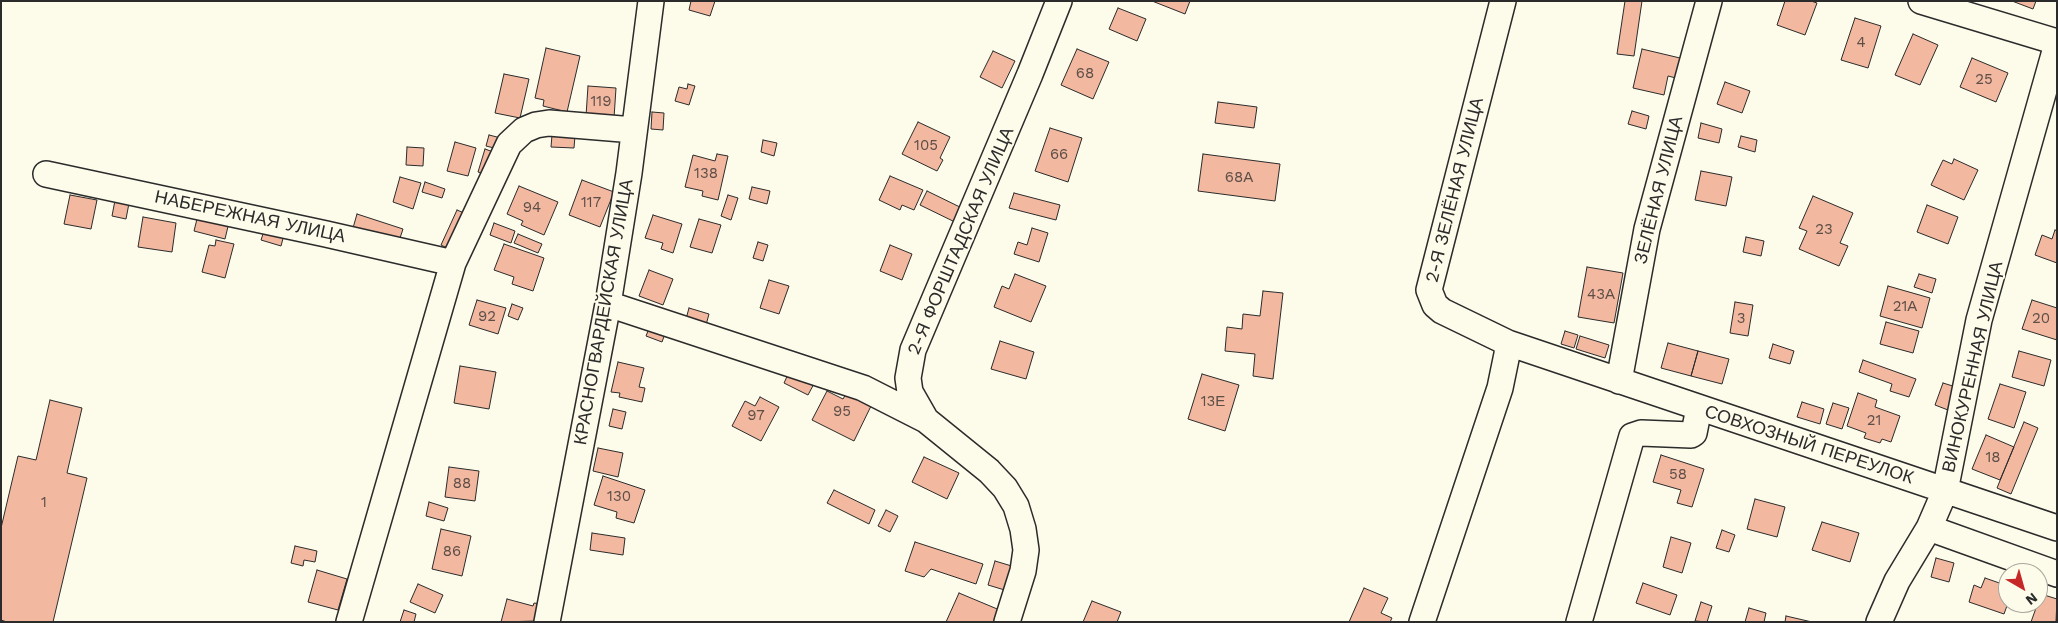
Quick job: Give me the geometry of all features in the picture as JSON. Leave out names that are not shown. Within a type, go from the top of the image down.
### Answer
[{"type":"street","name":"КРАСНОГВАРДЕЙСКАЯ УЛИЦА","points":[[547,622],[608,304],[630,173],[651,1]]},
{"type":"street","name":"2-Я ФОРШТАДСКАЯ УЛИЦА","points":[[1008,622],[1023,571],[1026,550],[1023,529],[1016,506],[1005,488],[989,471],[926,420],[910,392],[908,378],[913,350],[1023,92],[1059,1]]},
{"type":"street","name":"2-Я ЗЕЛЁНАЯ УЛИЦА","points":[[1503,1],[1430,290],[1435,304],[1442,311],[1508,343],[1619,381]]},
{"type":"street","name":"ЗЕЛЁНАЯ УЛИЦА","points":[[1619,381],[1647,229],[1709,1]]},
{"type":"street","points":[[1921,1],[2057,43]]},
{"type":"street","name":"ВИНОКУРЕННАЯ УЛИЦА","points":[[1879,622],[1897,582],[1929,528],[1946,490],[1979,320],[2057,43]]},
{"type":"street","points":[[349,622],[453,263],[509,144],[524,130],[536,125],[549,123],[634,130]]},
{"type":"street","name":"НАБЕРЕЖНАЯ УЛИЦА","points":[[46,174],[453,263]]},
{"type":"street","points":[[608,304],[863,388],[926,420]]},
{"type":"street","points":[[1422,622],[1500,388],[1508,343]]},
{"type":"street","name":"СОВХОЗНЫЙ ПЕРЕУЛОК","points":[[1619,381],[2057,528]]},
{"type":"street","points":[[1579,622],[1632,436],[1640,433],[1691,436],[1699,408]]},
{"type":"street","points":[[1929,528],[2057,574]]},
{"type":"building","points":[[691,1],[715,1],[710,16],[689,10]]},
{"type":"building","points":[[1152,1],[1190,1],[1185,14]]},
{"type":"building","points":[[1625,1],[1642,1],[1634,56],[1617,54]]},
{"type":"building","points":[[1785,1],[1811,1],[1817,3],[1805,35],[1777,25]]},
{"type":"building","points":[[2012,1],[2036,1],[2033,9]]},
{"type":"building","points":[[1118,8],[1146,19],[1137,41],[1109,29]]},
{"type":"building","points":[[1855,18],[1881,26],[1868,68],[1841,60]]},
{"type":"building","points":[[1913,34],[1938,45],[1920,85],[1895,75]]},
{"type":"building","points":[[546,48],[580,56],[567,112],[543,106],[544,100],[535,98]]},
{"type":"building","points":[[1077,49],[1109,62],[1093,99],[1061,85]]},
{"type":"building","points":[[1642,49],[1680,58],[1676,78],[1668,76],[1664,95],[1633,88]]},
{"type":"building","points":[[993,51],[1015,61],[1002,88],[980,77]]},
{"type":"building","points":[[1972,58],[2008,73],[1996,102],[1960,87]]},
{"type":"building","points":[[504,74],[529,79],[520,118],[495,113]]},
{"type":"building","points":[[1725,82],[1750,91],[1742,113],[1717,104]]},
{"type":"building","points":[[688,84],[695,86],[689,105],[675,101],[679,87],[687,89]]},
{"type":"building","points":[[588,86],[616,88],[614,118],[586,116]]},
{"type":"building","points":[[1218,102],[1257,107],[1254,128],[1215,123]]},
{"type":"building","points":[[1632,111],[1649,116],[1646,129],[1628,124]]},
{"type":"building","points":[[652,112],[664,113],[663,130],[651,129]]},
{"type":"building","points":[[918,122],[950,137],[940,158],[943,160],[937,171],[902,154]]},
{"type":"building","points":[[1701,123],[1722,129],[1719,143],[1698,138]]},
{"type":"building","points":[[1050,128],[1082,138],[1068,182],[1035,171]]},
{"type":"building","points":[[489,135],[501,138],[498,149],[486,146]]},
{"type":"building","points":[[552,135],[575,136],[574,148],[551,147]]},
{"type":"building","points":[[1741,136],[1757,140],[1755,152],[1738,147]]},
{"type":"building","points":[[763,140],[777,143],[774,156],[761,152]]},
{"type":"building","points":[[455,142],[476,148],[468,176],[447,171]]},
{"type":"building","points":[[407,147],[424,148],[423,166],[406,165]]},
{"type":"building","points":[[485,149],[496,153],[489,175],[478,172]]},
{"type":"building","points":[[717,154],[728,156],[718,200],[702,196],[703,191],[685,187],[693,155],[715,161]]},
{"type":"building","points":[[1203,154],[1280,164],[1275,201],[1198,191]]},
{"type":"building","points":[[1954,159],[1978,170],[1964,200],[1931,185],[1943,160],[1952,164]]},
{"type":"building","points":[[1701,171],[1732,177],[1726,206],[1695,200]]},
{"type":"building","points":[[890,176],[923,190],[914,210],[902,205],[900,210],[879,200]]},
{"type":"building","points":[[400,177],[421,183],[413,209],[393,202]]},
{"type":"building","points":[[582,180],[614,192],[600,227],[569,215]]},
{"type":"building","points":[[425,182],[445,189],[442,198],[422,192]]},
{"type":"building","points":[[519,186],[558,202],[544,235],[521,225],[523,221],[507,214]]},
{"type":"building","points":[[752,187],[770,191],[767,204],[749,199]]},
{"type":"building","points":[[927,191],[966,210],[959,224],[920,205]]},
{"type":"building","points":[[1014,193],[1060,205],[1056,220],[1009,208]]},
{"type":"building","points":[[70,195],[97,200],[91,229],[64,224]]},
{"type":"building","points":[[116,195],[130,198],[126,219],[112,216]]},
{"type":"building","points":[[728,195],[738,198],[731,220],[721,216]]},
{"type":"building","points":[[1813,196],[1853,213],[1840,243],[1848,246],[1839,266],[1799,249],[1807,231],[1799,228]]},
{"type":"building","points":[[1927,205],[1958,217],[1948,244],[1917,232]]},
{"type":"building","points":[[457,210],[469,215],[453,251],[441,245]]},
{"type":"building","points":[[199,211],[230,218],[225,239],[194,231]]},
{"type":"building","points":[[357,214],[403,229],[398,244],[353,228]]},
{"type":"building","points":[[653,215],[682,224],[673,253],[661,249],[663,243],[645,238]]},
{"type":"building","points":[[143,217],[176,223],[172,252],[138,247]]},
{"type":"building","points":[[699,219],[721,225],[712,253],[690,247]]},
{"type":"building","points":[[494,223],[515,231],[511,243],[490,235]]},
{"type":"building","points":[[266,225],[285,231],[281,246],[261,240]]},
{"type":"building","points":[[1032,228],[1048,233],[1039,262],[1014,254],[1018,242],[1027,245]]},
{"type":"building","points":[[2055,230],[2057,231],[2057,263],[2035,255],[2042,235],[2052,239]]},
{"type":"building","points":[[518,234],[542,244],[538,253],[514,243]]},
{"type":"building","points":[[1746,237],[1764,241],[1761,256],[1743,252]]},
{"type":"building","points":[[216,240],[234,244],[225,278],[202,272],[209,245],[215,246]]},
{"type":"building","points":[[758,242],[768,245],[763,261],[753,258]]},
{"type":"building","points":[[504,244],[544,258],[533,291],[512,284],[514,277],[494,270]]},
{"type":"building","points":[[890,245],[912,254],[902,280],[880,271]]},
{"type":"building","points":[[1587,267],[1623,273],[1614,323],[1578,317]]},
{"type":"building","points":[[649,270],[673,279],[663,305],[639,296]]},
{"type":"building","points":[[1015,274],[1046,286],[1031,322],[994,307],[1002,286],[1009,289]]},
{"type":"building","points":[[1919,274],[1936,279],[1932,293],[1914,287]]},
{"type":"building","points":[[769,280],[789,286],[779,314],[760,308]]},
{"type":"building","points":[[1888,286],[1930,298],[1922,328],[1880,316]]},
{"type":"building","points":[[1263,291],[1283,293],[1273,379],[1253,376],[1255,354],[1225,351],[1227,327],[1242,329],[1243,314],[1260,316]]},
{"type":"building","points":[[477,300],[506,308],[498,334],[469,325]]},
{"type":"building","points":[[2032,300],[2057,308],[2057,340],[2022,329]]},
{"type":"building","points":[[1735,302],[1753,305],[1748,336],[1730,333]]},
{"type":"building","points":[[512,304],[523,308],[518,320],[508,316]]},
{"type":"building","points":[[689,308],[709,314],[706,325],[686,319]]},
{"type":"building","points":[[1886,322],[1919,331],[1913,353],[1880,344]]},
{"type":"building","points":[[650,326],[666,331],[662,342],[646,336]]},
{"type":"building","points":[[1565,331],[1578,335],[1574,348],[1561,344]]},
{"type":"building","points":[[1580,336],[1609,345],[1605,358],[1576,349]]},
{"type":"building","points":[[1000,341],[1034,352],[1026,379],[991,369]]},
{"type":"building","points":[[1668,343],[1698,351],[1691,376],[1661,368]]},
{"type":"building","points":[[1773,344],[1794,351],[1790,364],[1769,358]]},
{"type":"building","points":[[1698,351],[1729,359],[1722,384],[1691,376]]},
{"type":"building","points":[[2019,351],[2051,360],[2044,386],[2012,377]]},
{"type":"building","points":[[1863,360],[1916,379],[1909,397],[1890,391],[1892,384],[1859,372]]},
{"type":"building","points":[[618,362],[644,368],[639,387],[645,388],[642,402],[619,397],[620,393],[611,392]]},
{"type":"building","points":[[460,366],[496,372],[489,409],[454,403]]},
{"type":"building","points":[[791,368],[816,380],[808,395],[784,383]]},
{"type":"building","points":[[1202,374],[1239,385],[1225,431],[1188,419]]},
{"type":"building","points":[[1943,383],[1956,387],[1948,410],[1935,405]]},
{"type":"building","points":[[2000,384],[2026,392],[2014,428],[1988,419]]},
{"type":"building","points":[[827,391],[843,399],[847,392],[872,404],[854,441],[812,420]]},
{"type":"building","points":[[1858,393],[1877,400],[1875,407],[1900,416],[1891,442],[1882,439],[1880,443],[1864,438],[1866,433],[1847,426]]},
{"type":"building","points":[[760,397],[779,407],[761,441],[732,426],[745,401],[755,406]]},
{"type":"building","points":[[50,400],[82,408],[67,473],[87,478],[53,622],[7,622],[1,620],[1,528],[18,456],[36,460]]},
{"type":"building","points":[[1802,402],[1824,409],[1820,424],[1797,417]]},
{"type":"building","points":[[1833,403],[1849,408],[1842,429],[1826,424]]},
{"type":"building","points":[[613,409],[626,412],[622,429],[609,426]]},
{"type":"building","points":[[2024,422],[2038,428],[2011,494],[1997,488]]},
{"type":"building","points":[[1986,435],[2014,447],[2000,480],[1972,469]]},
{"type":"building","points":[[598,448],[623,453],[618,477],[593,471]]},
{"type":"building","points":[[1661,455],[1704,469],[1692,507],[1677,503],[1681,490],[1653,482]]},
{"type":"building","points":[[924,457],[959,473],[947,499],[912,482]]},
{"type":"building","points":[[449,467],[479,471],[475,501],[445,497]]},
{"type":"building","points":[[603,476],[645,490],[634,523],[616,518],[617,512],[594,505]]},
{"type":"building","points":[[834,490],[875,510],[869,524],[827,503]]},
{"type":"building","points":[[1755,499],[1785,507],[1777,537],[1747,529]]},
{"type":"building","points":[[429,502],[448,508],[444,521],[426,516]]},
{"type":"building","points":[[886,510],[898,516],[890,532],[878,526]]},
{"type":"building","points":[[1822,522],[1859,533],[1850,562],[1812,550]]},
{"type":"building","points":[[441,529],[471,536],[462,576],[432,569]]},
{"type":"building","points":[[1722,530],[1735,535],[1729,552],[1716,548]]},
{"type":"building","points":[[592,533],[625,538],[623,555],[590,550]]},
{"type":"building","points":[[1671,537],[1691,543],[1682,573],[1663,567]]},
{"type":"building","points":[[915,542],[983,564],[976,584],[931,569],[924,577],[905,571]]},
{"type":"building","points":[[295,546],[317,551],[315,562],[304,560],[303,566],[291,563]]},
{"type":"building","points":[[1936,558],[1954,563],[1949,582],[1931,577]]},
{"type":"building","points":[[995,561],[1015,567],[1008,591],[988,585]]},
{"type":"building","points":[[317,570],[347,579],[338,610],[308,602]]},
{"type":"building","points":[[1985,578],[1998,583],[1998,612],[1969,602],[1974,585],[1981,588]]},
{"type":"building","points":[[1643,583],[1677,595],[1670,615],[1636,603]]},
{"type":"building","points":[[418,584],[443,595],[435,613],[410,602]]},
{"type":"building","points":[[1364,588],[1388,598],[1381,613],[1392,618],[1390,622],[1349,622]]},
{"type":"building","points":[[959,593],[1002,611],[998,622],[946,622]]},
{"type":"building","points":[[2048,596],[2057,599],[2056,622],[2031,622],[2034,613],[2048,613]]},
{"type":"building","points":[[507,599],[533,606],[534,603],[540,604],[536,621],[501,622]]},
{"type":"building","points":[[1092,601],[1121,612],[1117,622],[1083,622]]},
{"type":"building","points":[[1701,602],[1712,606],[1707,622],[1695,621]]},
{"type":"building","points":[[1749,608],[1766,613],[1764,622],[1745,622]]},
{"type":"building","points":[[404,610],[416,614],[414,622],[400,622]]},
{"type":"building","points":[[1786,616],[1812,622],[1785,622]]}]
